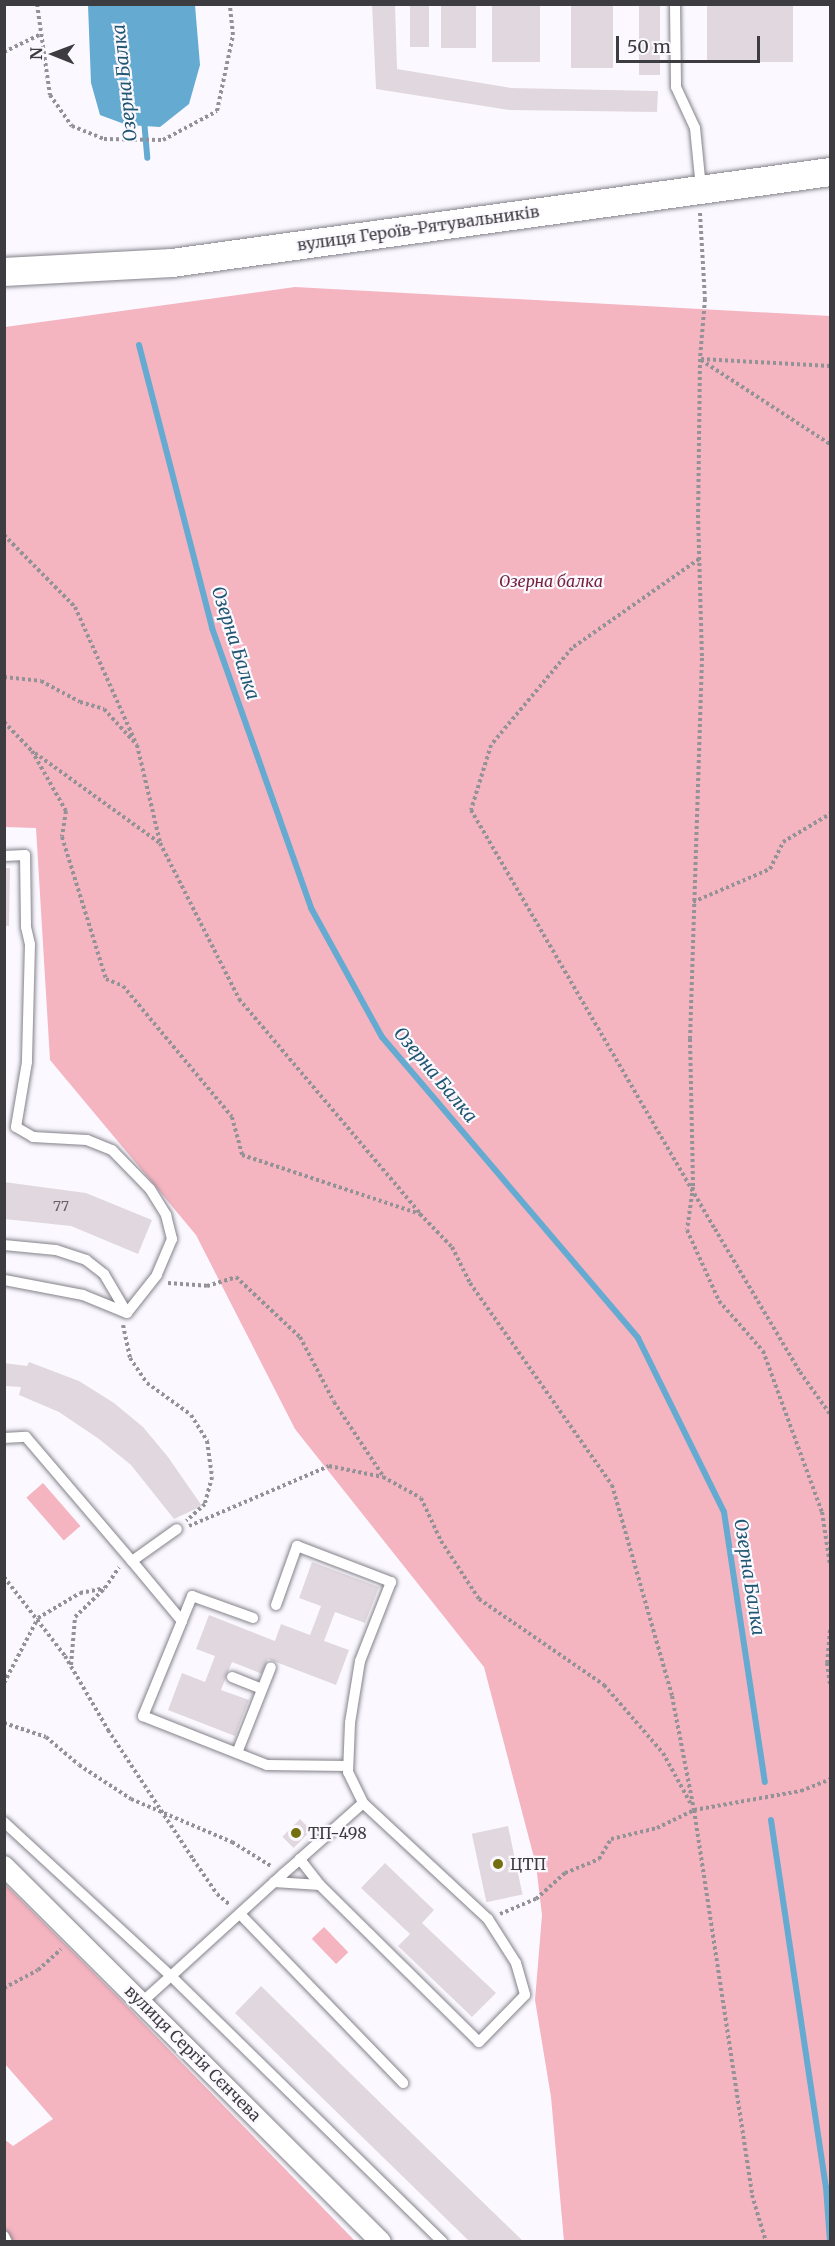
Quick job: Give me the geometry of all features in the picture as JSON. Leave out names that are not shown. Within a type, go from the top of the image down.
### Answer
[{"type":"main road","name":"вулиця Героїв-Рятувальників","points":[[4,272],[172,263],[700,188],[831,172]]},
{"type":"street","name":"вулиця Сергія Сєнчева","points":[[4,1866],[72,1930],[381,2241]]},
{"type":"lane","points":[[675,4],[676,87],[694,128],[700,188]]},
{"type":"lane","points":[[4,856],[25,855],[26,927],[30,944],[27,1062],[16,1127],[33,1137],[87,1140],[112,1150],[130,1165],[150,1189],[171,1227],[172,1239],[157,1275],[127,1313]]},
{"type":"lane","points":[[4,1245],[56,1250],[86,1260],[104,1274],[127,1313]]},
{"type":"lane","points":[[4,1280],[83,1295],[127,1313]]},
{"type":"lane","points":[[4,1438],[26,1437],[182,1621]]},
{"type":"lane","points":[[128,1557],[177,1529]]},
{"type":"lane","points":[[276,1605],[297,1546],[391,1582],[360,1661],[347,1766],[363,1803],[488,1919],[516,1963],[525,1995],[479,2042],[320,1885],[300,1859]]},
{"type":"lane","points":[[253,1618],[192,1596],[143,1716],[267,1765],[347,1766]]},
{"type":"lane","points":[[237,1753],[271,1666]]},
{"type":"lane","points":[[232,1677],[262,1689]]},
{"type":"lane","points":[[142,2002],[363,1803]]},
{"type":"lane","points":[[4,1822],[171,1976],[442,2241]]},
{"type":"lane","points":[[274,1882],[320,1885]]},
{"type":"lane","points":[[240,1914],[403,2083]]},
{"type":"lane","points":[[4,2236],[8,2241]]},
{"type":"path","points":[[37,4],[50,95],[72,126],[104,139],[163,140],[217,111],[232,35],[230,4]]},
{"type":"path","points":[[4,52],[41,34]]},
{"type":"path","points":[[700,188],[699,244],[705,299],[700,359],[699,841],[693,902],[693,1187],[687,1230],[719,1301],[763,1351],[822,1512],[831,1565]]},
{"type":"path","points":[[700,359],[831,366]]},
{"type":"path","points":[[700,359],[831,444]]},
{"type":"path","points":[[4,535],[75,607],[137,745],[160,843],[239,999],[420,1214],[452,1247],[470,1282],[612,1485],[672,1696],[694,1809],[752,2195],[766,2241]]},
{"type":"path","points":[[699,559],[572,648],[492,745],[471,810],[800,1372],[831,1414]]},
{"type":"path","points":[[4,677],[41,681],[104,710],[137,745]]},
{"type":"path","points":[[4,722],[32,751],[160,843]]},
{"type":"path","points":[[32,751],[66,811],[62,837],[106,979],[123,986],[232,1117],[242,1155],[420,1214]]},
{"type":"path","points":[[693,902],[770,869],[783,842],[831,814]]},
{"type":"path","points":[[157,1275],[166,1283],[207,1286],[236,1277],[300,1337],[334,1402],[383,1477]]},
{"type":"path","points":[[127,1313],[122,1335],[130,1358],[147,1383],[191,1415],[207,1441],[212,1477],[205,1504],[177,1529]]},
{"type":"path","points":[[177,1529],[206,1522],[329,1466],[383,1477],[421,1498],[441,1541],[479,1599],[604,1685],[663,1753],[694,1809]]},
{"type":"path","points":[[70,1666],[75,1617],[105,1588],[128,1557]]},
{"type":"path","points":[[4,1577],[38,1618],[217,1894],[240,1914]]},
{"type":"path","points":[[4,1683],[13,1674],[38,1618],[80,1593],[105,1588]]},
{"type":"path","points":[[831,1630],[827,1663],[831,1684]]},
{"type":"path","points":[[4,1723],[46,1737],[102,1780],[166,1815],[232,1842],[283,1874]]},
{"type":"path","points":[[488,1919],[536,1899],[565,1873],[599,1859],[611,1839],[657,1828],[694,1809],[801,1791],[829,1779]]},
{"type":"path","points":[[4,1988],[38,1970],[59,1951],[72,1930]]},
{"type":"green space","name":"Озерна балка","points":[[295,287],[830,316],[830,2241],[564,2241],[551,2097],[535,2000],[542,1915],[536,1865],[484,1667],[295,1429],[196,1235],[50,1060],[36,828],[5,827],[5,327]]},
{"type":"green space","points":[[43,1483],[80,1526],[64,1540],[26,1497]]},
{"type":"green space","points":[[5,1884],[355,2241],[5,2241],[4,2139],[13,2146],[53,2119],[5,2064]]},
{"type":"green space","points":[[324,1927],[348,1952],[336,1964],[312,1939]]},
{"type":"water","points":[[88,5],[195,5],[200,65],[189,104],[160,127],[127,125],[100,115],[91,83]]},
{"type":"building","points":[[372,4],[395,4],[397,69],[511,88],[658,91],[657,112],[509,110],[376,89]]},
{"type":"building","points":[[410,4],[429,4],[429,47],[410,47]]},
{"type":"building","points":[[441,4],[476,4],[476,48],[441,48]]},
{"type":"building","points":[[492,4],[540,4],[540,62],[492,62]]},
{"type":"building","points":[[571,4],[613,4],[613,68],[571,68]]},
{"type":"building","points":[[639,4],[660,4],[660,75],[639,75]]},
{"type":"building","points":[[707,4],[793,4],[793,62],[707,62]]},
{"type":"building","points":[[4,868],[10,868],[9,926],[4,926]]},
{"type":"building","points":[[4,1182],[86,1193],[152,1220],[138,1254],[71,1226],[4,1219]]},
{"type":"building","points":[[29,1362],[79,1381],[114,1403],[143,1427],[168,1457],[202,1506],[174,1519],[131,1465],[99,1439],[59,1412],[19,1395],[21,1387],[4,1386],[4,1363],[27,1366]]},
{"type":"building","points":[[312,1562],[379,1587],[365,1623],[335,1612],[324,1641],[349,1650],[336,1685],[268,1659],[262,1674],[232,1662],[221,1690],[249,1700],[235,1736],[168,1710],[182,1673],[205,1682],[215,1656],[196,1649],[209,1615],[275,1641],[281,1624],[310,1635],[321,1606],[299,1598]]},
{"type":"building","name":"ТП-498","points":[[300,1819],[311,1830],[294,1848],[282,1837]]},
{"type":"building","name":"ЦТП","points":[[508,1826],[523,1894],[486,1902],[472,1834]]},
{"type":"building","points":[[385,1863],[434,1910],[422,1923],[496,1993],[472,2017],[398,1946],[410,1934],[361,1888]]},
{"type":"building","points":[[261,1986],[524,2242],[470,2242],[235,2013]]},
{"type":"waterway","name":"Озерна Балка","points":[[144,120],[147,158]]},
{"type":"waterway","name":"Озерна Балка","points":[[139,345],[212,628],[311,908],[382,1037],[638,1338],[724,1512],[765,1782]]},
{"type":"waterway","name":"Озерна Балка","points":[[771,1820],[826,2187],[830,2242]]},
{"type":"place","name":"ТП-498","points":[[296,1833]]},
{"type":"place","name":"ЦТП","points":[[498,1864]]}]
